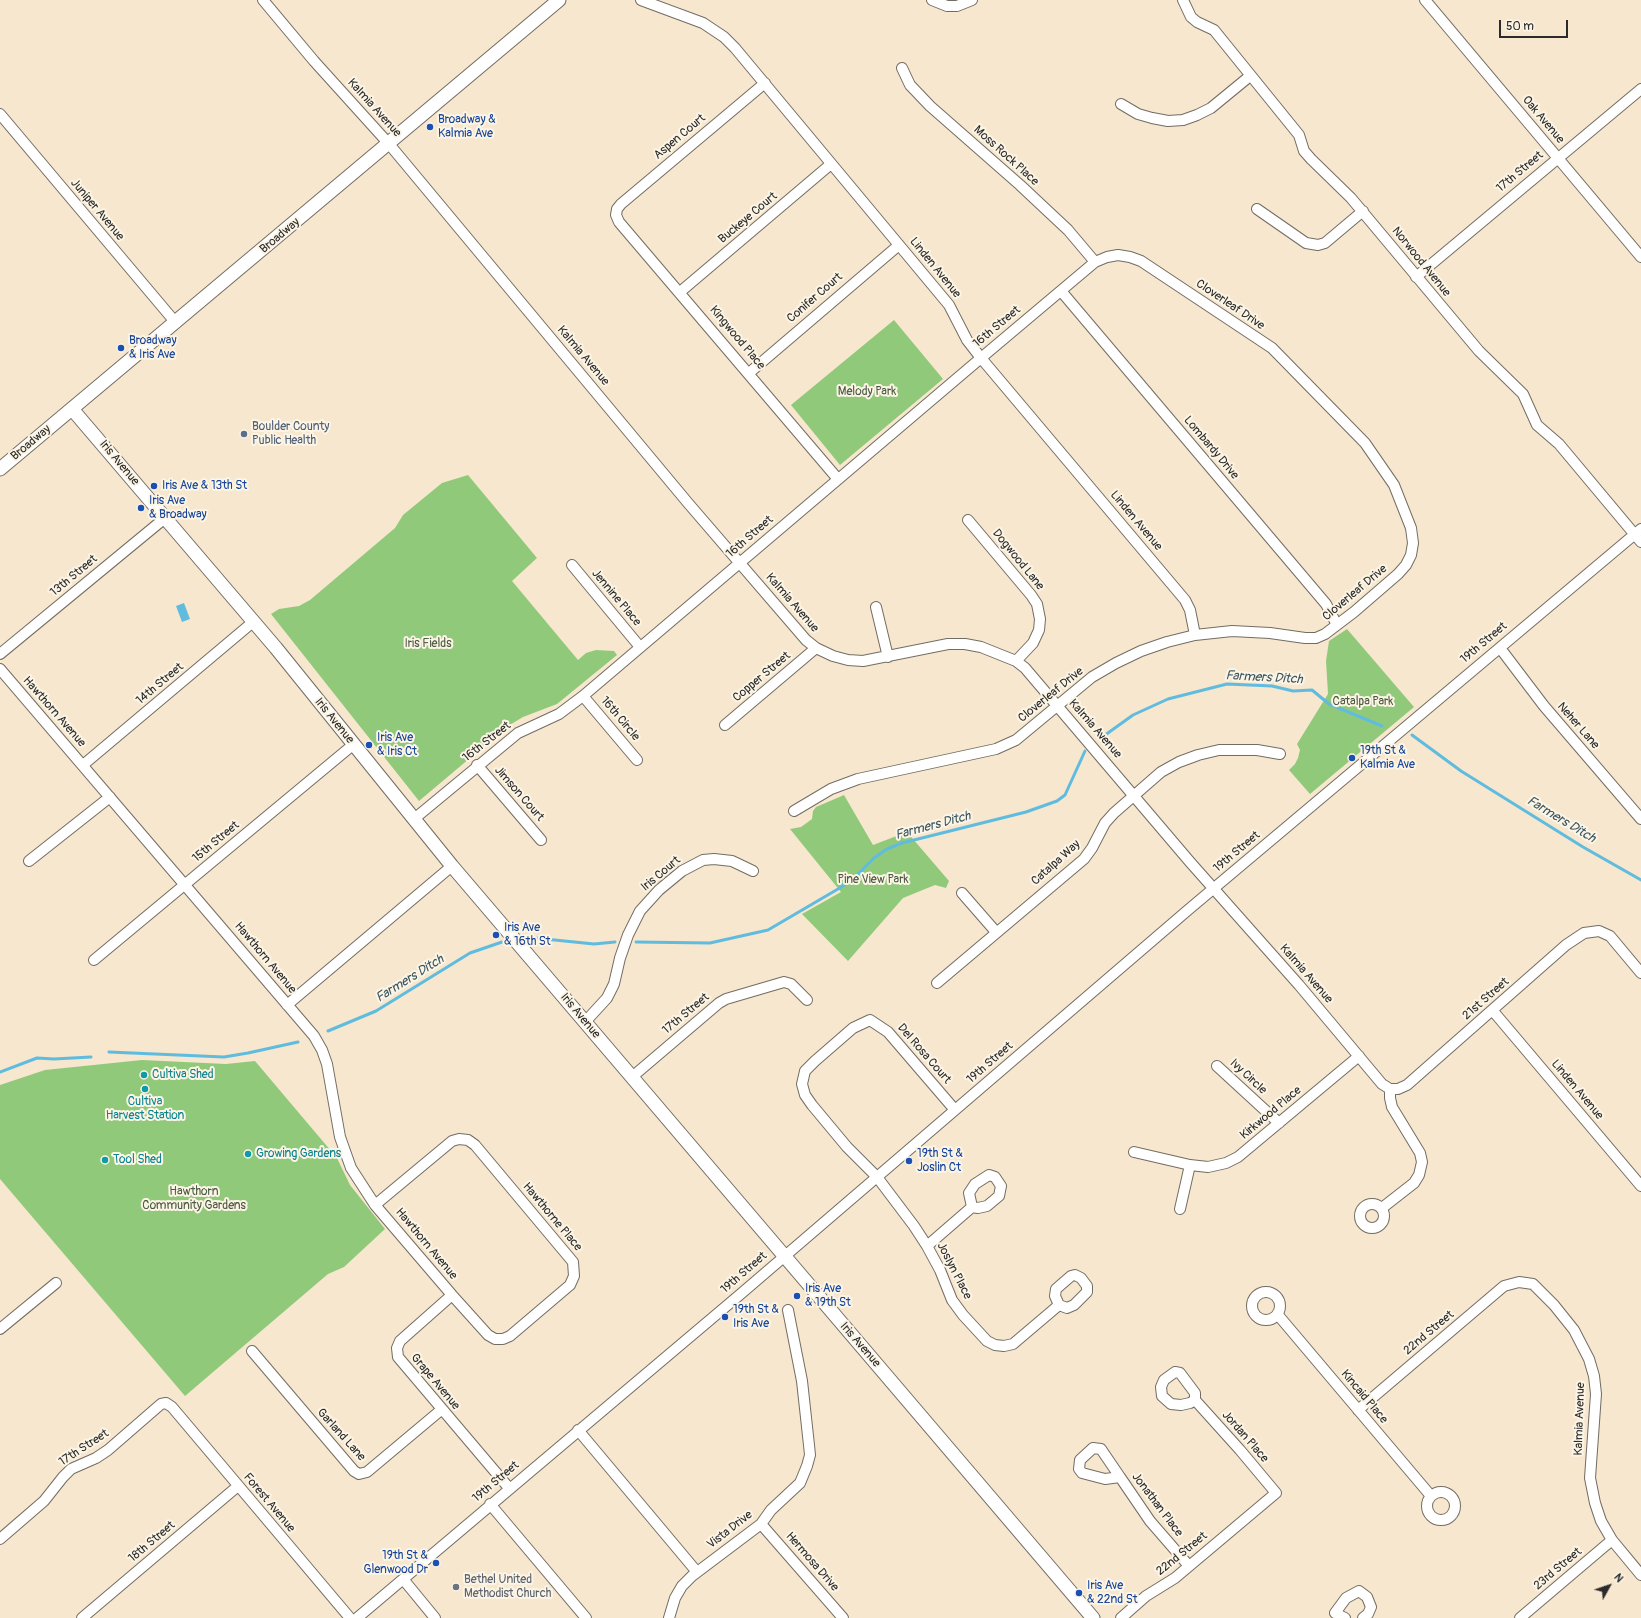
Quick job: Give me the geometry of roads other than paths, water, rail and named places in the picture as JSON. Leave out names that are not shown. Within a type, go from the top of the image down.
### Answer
[{"type":"main road","name":"Broadway","points":[[0,470],[559,0]]},
{"type":"main road","name":"Iris Avenue","points":[[72,409],[253,622],[452,866],[1093,1618]]},
{"type":"street","name":"Kalmia Avenue","points":[[263,0],[314,61],[389,144],[806,640],[816,648],[833,656],[848,660],[863,661],[948,644],[965,644],[981,647],[1016,661],[1025,668],[1058,705],[1299,985],[1382,1084],[1390,1089]]},
{"type":"street","name":"Linden Avenue","points":[[641,0],[691,18],[713,28],[736,48],[949,305],[967,340],[981,358],[1185,600],[1190,610],[1195,635]]},
{"type":"street","points":[[932,0],[947,6],[957,6],[972,0]]},
{"type":"street","name":"Norwood Avenue","points":[[1184,0],[1191,17],[1197,22],[1214,30],[1299,135],[1304,151],[1363,211],[1416,277],[1479,351],[1523,394],[1537,425],[1559,444],[1638,531],[1641,542]]},
{"type":"street","name":"Oak Avenue","points":[[1425,0],[1641,257]]},
{"type":"street","name":"Moss Rock Place","points":[[902,68],[910,85],[930,106],[1020,185],[1068,230],[1096,262]]},
{"type":"street","points":[[1121,104],[1138,114],[1152,118],[1168,121],[1183,120],[1211,108],[1250,76]]},
{"type":"street","name":"Aspen Court","points":[[616,215],[617,209],[621,204],[765,83]]},
{"type":"street","name":"17th Street","points":[[1416,277],[1557,157],[1641,89]]},
{"type":"street","name":"Juniper Avenue","points":[[0,114],[176,323]]},
{"type":"street","name":"Buckeye Court","points":[[680,292],[832,164]]},
{"type":"street","points":[[1257,209],[1306,243],[1318,245],[1325,243],[1363,211]]},
{"type":"street","name":"Kingwood Place","points":[[616,215],[620,222],[838,478]]},
{"type":"street","name":"Conifer Court","points":[[749,373],[899,245]]},
{"type":"street","name":"Cloverleaf Drive","points":[[794,811],[831,789],[858,779],[996,749],[1016,740],[1092,678],[1116,663],[1160,644],[1195,635],[1232,631],[1270,632],[1305,638],[1316,638],[1325,634],[1337,625],[1398,574],[1406,565],[1411,555],[1413,543],[1411,528],[1394,485],[1386,471],[1365,443],[1272,348],[1141,261],[1130,257],[1118,256],[1107,257],[1096,262]]},
{"type":"street","name":"16th Street","points":[[414,819],[477,765],[518,733],[559,714],[583,696],[838,478],[1096,262]]},
{"type":"street","name":"Lombardy Drive","points":[[1062,291],[1326,604],[1337,625]]},
{"type":"street","name":"13th Street","points":[[0,654],[165,518]]},
{"type":"street","name":"Dogwood Lane","points":[[968,520],[1037,604],[1040,618],[1039,630],[1033,643],[1016,661]]},
{"type":"street","name":"19th Street","points":[[357,1618],[956,1110],[1214,888],[1638,531]]},
{"type":"street","name":"Jennine Place","points":[[572,565],[640,647]]},
{"type":"street","points":[[876,607],[888,657]]},
{"type":"street","name":"14th Street","points":[[83,765],[253,622]]},
{"type":"street","name":"Copper Street","points":[[725,725],[816,648]]},
{"type":"street","name":"Neher Lane","points":[[1500,648],[1544,706],[1641,819]]},
{"type":"street","name":"Hawthorn Avenue","points":[[0,669],[314,1036],[322,1050],[333,1090],[340,1137],[352,1168],[375,1205],[452,1295]]},
{"type":"street","name":"16th Circle","points":[[583,696],[637,760]]},
{"type":"street","name":"15th Street","points":[[94,960],[354,744]]},
{"type":"street","name":"Catalpa Way","points":[[938,983],[996,932],[1084,859],[1092,848],[1105,823],[1114,813],[1161,772],[1179,762],[1198,755],[1219,750],[1239,749],[1280,754]]},
{"type":"street","name":"Jimson Court","points":[[477,765],[541,840]]},
{"type":"street","points":[[29,861],[110,797]]},
{"type":"street","name":"Iris Court","points":[[585,1022],[607,998],[614,984],[620,958],[628,935],[640,911],[659,890],[682,871],[703,860],[714,859],[732,861],[753,871]]},
{"type":"street","points":[[288,1005],[452,866]]},
{"type":"street","points":[[962,892],[996,932]]},
{"type":"street","name":"21st Street","points":[[1390,1089],[1398,1089],[1407,1085],[1493,1011],[1566,945],[1584,933],[1599,932],[1610,936],[1641,972]]},
{"type":"street","name":"17th Street","points":[[632,1078],[719,1003],[726,999],[784,982],[791,984],[807,1000]]},
{"type":"street","name":"Linden Avenue","points":[[1493,1011],[1641,1186]]},
{"type":"street","name":"Del Rosa Court","points":[[877,1177],[847,1147],[812,1105],[802,1084],[805,1071],[853,1028],[870,1020],[888,1032],[956,1110]]},
{"type":"street","name":"Kirkwood Place","points":[[1134,1152],[1190,1165],[1208,1167],[1226,1163],[1238,1157],[1359,1056]]},
{"type":"street","name":"Ivy Circle","points":[[1217,1066],[1278,1123]]},
{"type":"street","points":[[1382,1208],[1414,1182],[1419,1174],[1422,1162],[1420,1153],[1392,1107],[1390,1089]]},
{"type":"street","name":"Hawthorne Place","points":[[375,1205],[452,1141],[459,1139],[468,1140],[475,1145],[573,1262],[575,1270],[570,1285],[510,1336],[503,1339],[495,1339],[488,1336],[452,1295]]},
{"type":"street","points":[[1180,1209],[1190,1165]]},
{"type":"street","name":"Joslyn Place","points":[[877,1177],[927,1246],[940,1270],[952,1300],[963,1315],[987,1341],[995,1345],[1004,1346],[1013,1344],[1059,1305]]},
{"type":"street","points":[[927,1246],[972,1207]]},
{"type":"street","name":"Kalmia Avenue","points":[[1519,1282],[1533,1284],[1554,1305],[1574,1330],[1589,1359],[1594,1376],[1596,1394],[1591,1484],[1594,1503],[1601,1521],[1612,1540],[1641,1576]]},
{"type":"street","name":"22nd Street","points":[[1358,1410],[1504,1286],[1519,1282]]},
{"type":"street","points":[[0,1330],[56,1283]]},
{"type":"street","name":"Grape Avenue","points":[[452,1295],[400,1341],[397,1348],[400,1361],[509,1488]]},
{"type":"street","name":"Vista Drive","points":[[669,1618],[675,1598],[682,1586],[697,1572],[761,1524],[771,1510],[800,1483],[810,1455],[802,1381],[788,1310]]},
{"type":"street","name":"Kincaid Place","points":[[1278,1315],[1431,1496]]},
{"type":"street","name":"Garland Lane","points":[[252,1351],[354,1471],[359,1474],[367,1472],[441,1410]]},
{"type":"street","name":"Jordan Place","points":[[1194,1400],[1240,1450],[1276,1493]]},
{"type":"street","name":"17th Street","points":[[0,1539],[44,1502],[71,1469],[96,1458],[108,1450],[161,1404],[169,1404]]},
{"type":"street","name":"Forest Avenue","points":[[169,1404],[350,1618]]},
{"type":"street","points":[[578,1430],[697,1572]]},
{"type":"street","name":"Jonathan Place","points":[[1120,1477],[1150,1521],[1189,1566]]},
{"type":"street","name":"18th Street","points":[[82,1618],[238,1486]]},
{"type":"street","name":"22nd Street","points":[[1121,1618],[1146,1596],[1162,1587],[1189,1566],[1276,1493]]},
{"type":"street","points":[[490,1504],[586,1618]]},
{"type":"street","name":"Hermosa Drive","points":[[761,1524],[843,1618]]},
{"type":"street","name":"23rd Street","points":[[1527,1616],[1612,1540]]},
{"type":"street","points":[[403,1579],[435,1618]]},
{"type":"street","points":[[1344,1618],[1332,1616],[1346,1598],[1359,1591],[1367,1597],[1371,1606],[1368,1614],[1363,1618]]},
{"type":"water","points":[[184,603],[190,619],[182,622],[176,606]]},
{"type":"waterway","name":"Farmers Ditch","points":[[1101,738],[1133,715],[1168,699],[1227,684],[1272,686],[1293,691],[1312,690],[1329,704],[1382,726]]},
{"type":"waterway","name":"Farmers Ditch","points":[[1412,735],[1461,771],[1583,847],[1641,880]]},
{"type":"waterway","name":"Farmers Ditch","points":[[636,942],[710,943],[768,930],[852,880],[874,858],[887,849],[902,843],[1026,812],[1057,801],[1065,795],[1085,751]]},
{"type":"waterway","name":"Farmers Ditch","points":[[535,938],[594,944],[615,942]]},
{"type":"waterway","name":"Farmers Ditch","points":[[328,1031],[376,1011],[470,953],[502,942]]},
{"type":"waterway","name":"Farmers Ditch","points":[[109,1052],[224,1057],[298,1042]]},
{"type":"waterway","name":"Farmers Ditch","points":[[0,1072],[37,1058],[54,1059],[91,1057]]},
{"type":"place","name":"Broadway & Kalmia Ave","points":[[430,127]]},
{"type":"place","name":"Broadway & Iris Ave","points":[[121,348]]},
{"type":"place","name":"Boulder County Public Health","points":[[244,434]]},
{"type":"place","name":"Iris Ave & 13th St","points":[[154,486]]},
{"type":"place","name":"Iris Ave & Broadway","points":[[141,508]]},
{"type":"place","name":"Iris Ave & Iris Ct","points":[[369,745]]},
{"type":"place","name":"19th St & Kalmia Ave","points":[[1352,758]]},
{"type":"place","name":"Iris Ave & 16th St","points":[[496,935]]},
{"type":"place","name":"Cultiva Shed","points":[[144,1075]]},
{"type":"place","name":"Cultiva Harvest Station","points":[[145,1089]]},
{"type":"place","name":"Growing Gardens","points":[[248,1154]]},
{"type":"place","name":"Tool Shed","points":[[105,1160]]},
{"type":"place","name":"19th St & Joslin Ct","points":[[909,1161]]},
{"type":"place","name":"Iris Ave & 19th St","points":[[797,1296]]},
{"type":"place","name":"19th St & Iris Ave","points":[[725,1317]]},
{"type":"place","name":"19th St & Glenwood Dr","points":[[436,1563]]},
{"type":"place","name":"Bethel United Methodist Church","points":[[456,1587]]},
{"type":"place","name":"Iris Ave & 22nd St","points":[[1079,1593]]},
{"type":"park label","name":"Melody Park","points":[[867,392]]},
{"type":"park label","name":"Iris Fields","points":[[428,644]]},
{"type":"park label","name":"Catalpa Park","points":[[1363,702]]},
{"type":"park label","name":"Pine View Park","points":[[873,880]]},
{"type":"park label","name":"Hawthorn Community Gardens","points":[[194,1199]]}]
